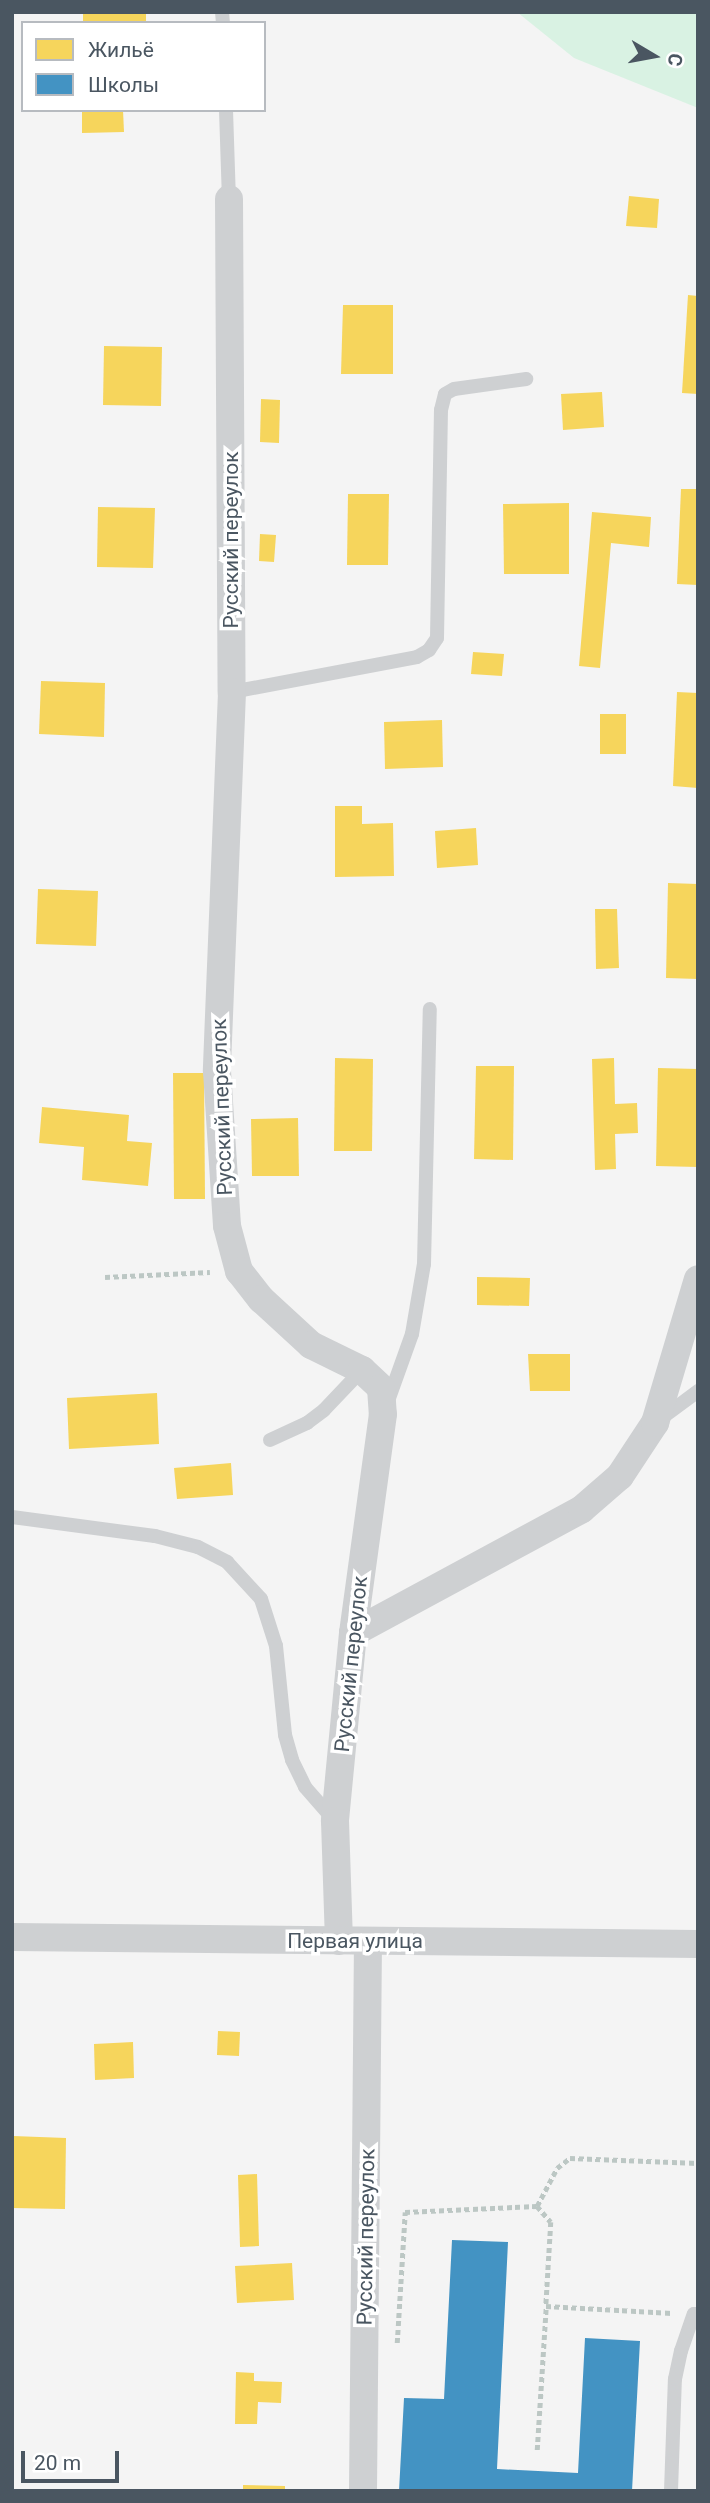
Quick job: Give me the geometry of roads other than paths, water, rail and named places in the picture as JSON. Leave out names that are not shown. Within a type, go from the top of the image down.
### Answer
[{"type":"street","name":"Русский переулок","points":[[229,199],[232,692],[217,1071],[228,1226],[239,1271],[261,1299],[311,1345],[362,1370],[381,1388],[383,1414],[353,1633],[335,1821],[339,1941]]},
{"type":"street","points":[[353,1633],[582,1509],[620,1476],[655,1423],[698,1279]]},
{"type":"street","name":"Первая улица","points":[[12,1937],[698,1944]]},
{"type":"street","name":"Русский переулок","points":[[363,2491],[368,1941]]},
{"type":"lane","points":[[226,112],[229,199]]},
{"type":"lane","points":[[232,692],[418,657],[429,650],[437,638],[441,410],[445,394],[454,389],[526,379]]},
{"type":"lane","points":[[383,1414],[412,1334],[424,1265],[430,1009]]},
{"type":"lane","points":[[270,1440],[307,1423],[324,1410],[362,1370]]},
{"type":"lane","points":[[655,1423],[698,1391]]},
{"type":"lane","points":[[12,1517],[155,1536],[198,1547],[227,1562],[261,1599],[276,1646],[285,1735],[292,1760],[305,1787],[335,1821]]},
{"type":"lane","points":[[671,2491],[675,2379],[681,2351],[696,2314]]}]
